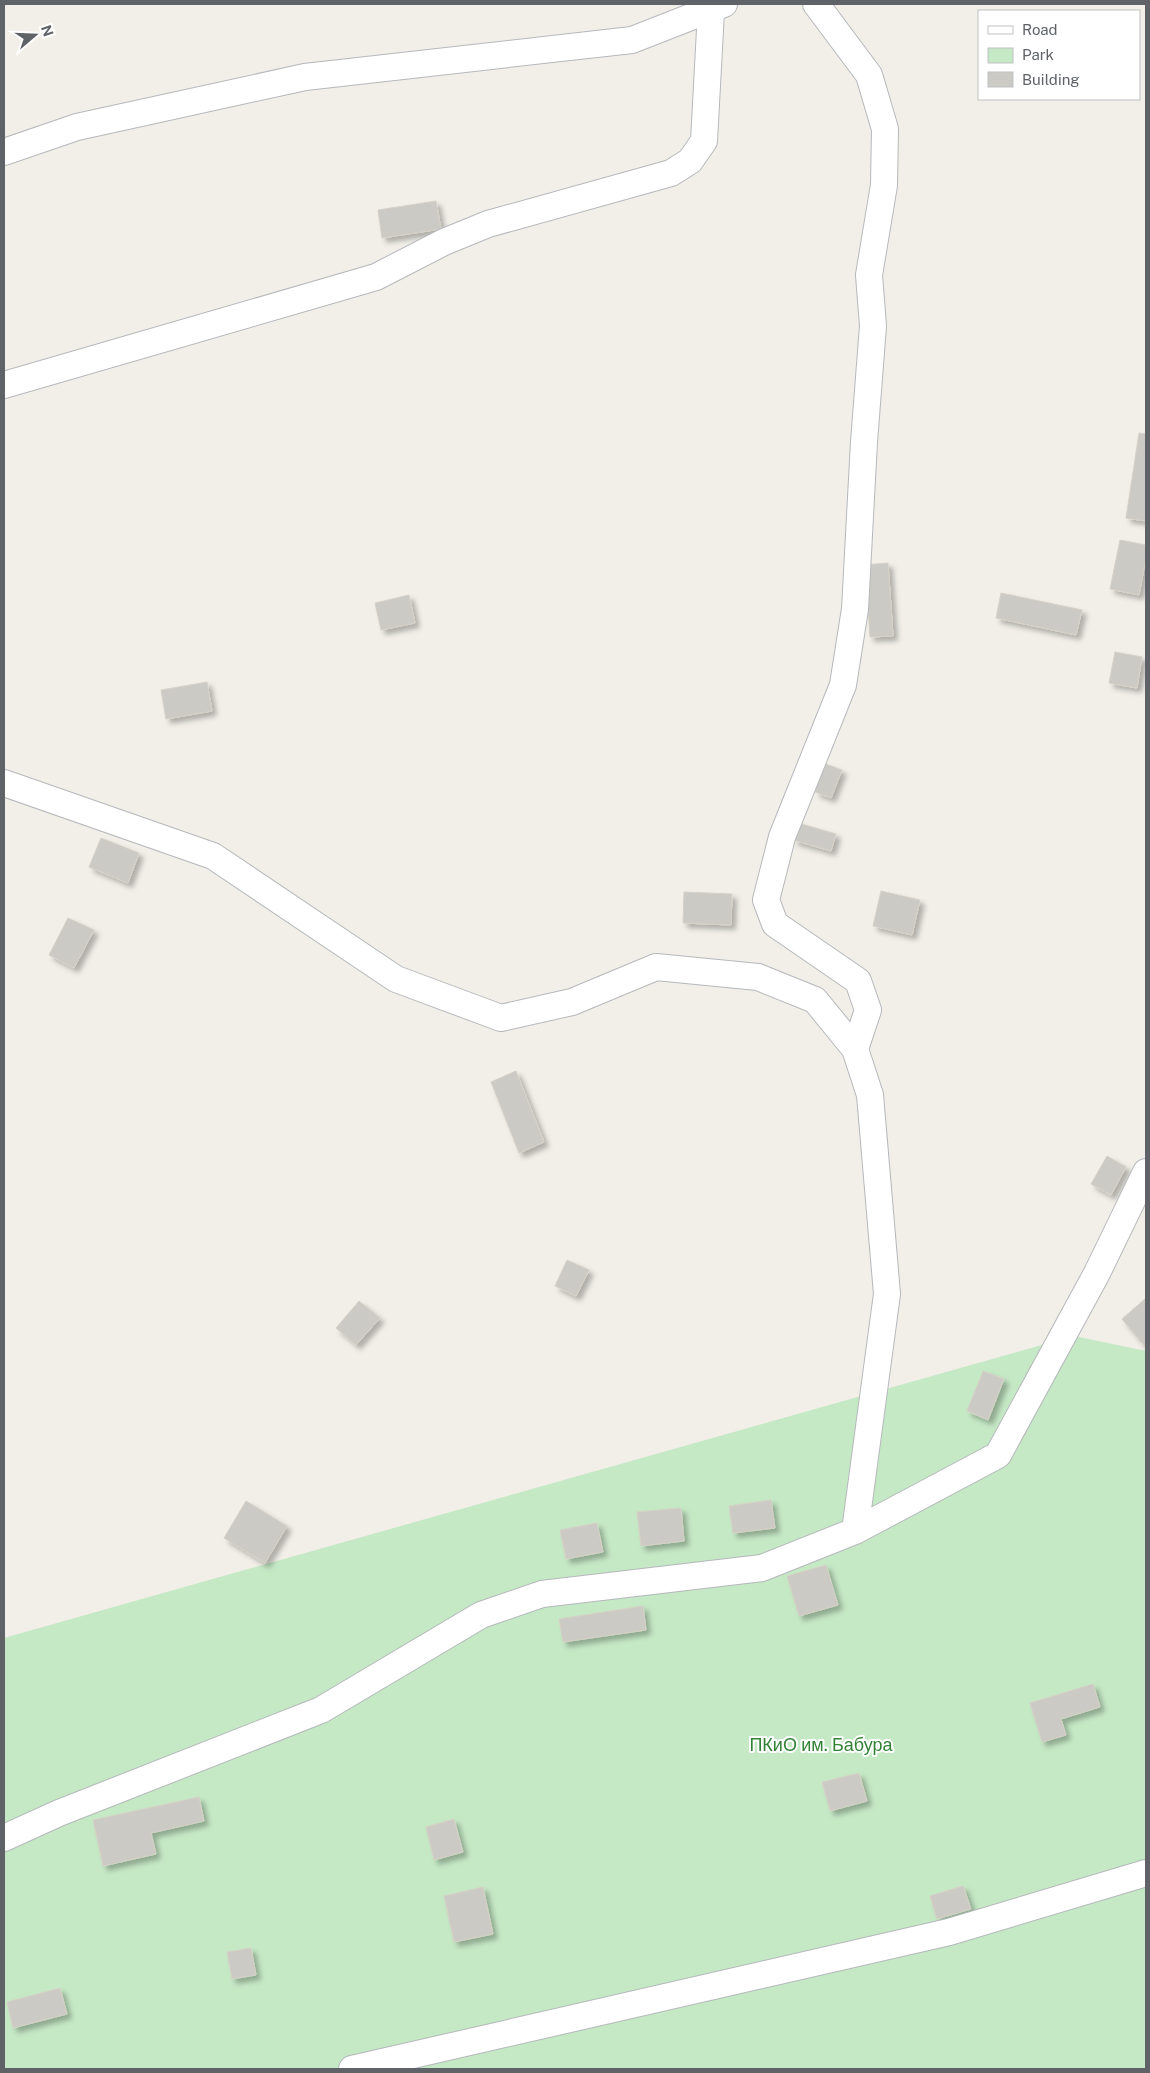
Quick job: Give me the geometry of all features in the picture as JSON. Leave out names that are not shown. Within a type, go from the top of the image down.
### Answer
[{"type":"street","points":[[816,4],[869,75],[885,129],[884,185],[869,275],[873,326],[864,442],[855,609],[843,684],[782,837],[766,900],[775,924],[858,981],[868,1010],[855,1049]]},
{"type":"street","points":[[4,152],[76,127],[304,77],[632,40],[718,7],[704,141],[690,161],[671,173],[488,224],[444,242],[376,277],[4,385]]},
{"type":"street","points":[[4,783],[213,856],[396,979],[501,1018],[572,1002],[656,967],[758,978],[815,1000],[855,1049],[870,1095],[887,1294],[855,1531]]},
{"type":"street","points":[[4,1838],[68,1809],[321,1710],[481,1615],[542,1594],[762,1568],[855,1531],[998,1455],[1097,1273],[1146,1172]]},
{"type":"street","points":[[352,2069],[949,1932],[1146,1873]]},
{"type":"green space","name":"ПКиО им. Бабура","points":[[1074,1336],[1146,1351],[1146,2069],[4,2069],[4,1638]]},
{"type":"building","points":[[436,201],[441,229],[382,238],[378,210]]},
{"type":"building","points":[[1139,433],[1146,434],[1146,521],[1126,518]]},
{"type":"building","points":[[1120,540],[1146,545],[1146,557],[1139,595],[1110,589]]},
{"type":"building","points":[[888,563],[893,636],[870,637],[865,565]]},
{"type":"building","points":[[1001,593],[1082,610],[1076,635],[996,618]]},
{"type":"building","points":[[409,595],[415,623],[381,630],[375,603]]},
{"type":"building","points":[[1115,652],[1142,657],[1137,688],[1109,683]]},
{"type":"building","points":[[207,682],[212,711],[166,719],[161,690]]},
{"type":"building","points":[[826,764],[842,770],[831,798],[815,792]]},
{"type":"building","points":[[798,823],[836,834],[831,851],[793,840]]},
{"type":"building","points":[[101,838],[139,853],[128,883],[89,867]]},
{"type":"building","points":[[881,891],[920,900],[912,935],[873,926]]},
{"type":"building","points":[[684,892],[732,894],[731,925],[683,923]]},
{"type":"building","points":[[68,918],[94,930],[74,968],[49,955]]},
{"type":"building","points":[[516,1071],[544,1142],[519,1153],[491,1082]]},
{"type":"building","points":[[1107,1156],[1126,1167],[1111,1195],[1091,1184]]},
{"type":"building","points":[[567,1260],[589,1270],[576,1296],[555,1286]]},
{"type":"building","points":[[1146,1298],[1146,1348],[1122,1319]]},
{"type":"building","points":[[359,1301],[380,1318],[356,1345],[336,1328]]},
{"type":"building","points":[[983,1371],[1004,1379],[988,1420],[967,1411]]},
{"type":"building","points":[[771,1500],[775,1528],[733,1533],[729,1506]]},
{"type":"building","points":[[246,1501],[287,1526],[265,1563],[224,1538]]},
{"type":"building","points":[[681,1508],[684,1541],[641,1546],[637,1512]]},
{"type":"building","points":[[597,1523],[603,1552],[566,1559],[560,1530]]},
{"type":"building","points":[[826,1565],[838,1605],[799,1616],[787,1576]]},
{"type":"building","points":[[643,1606],[646,1630],[563,1642],[559,1619]]},
{"type":"building","points":[[1093,1684],[1100,1707],[1061,1719],[1066,1735],[1042,1742],[1030,1703]]},
{"type":"building","points":[[859,1773],[867,1801],[830,1811],[822,1782]]},
{"type":"building","points":[[199,1797],[204,1821],[151,1833],[156,1854],[103,1866],[93,1820]]},
{"type":"building","points":[[454,1819],[463,1852],[434,1860],[426,1827]]},
{"type":"building","points":[[963,1886],[971,1909],[937,1919],[930,1896]]},
{"type":"building","points":[[483,1887],[493,1934],[454,1942],[444,1896]]},
{"type":"building","points":[[251,1948],[256,1975],[232,1979],[227,1952]]},
{"type":"building","points":[[60,1988],[67,2014],[13,2028],[7,2002]]}]
